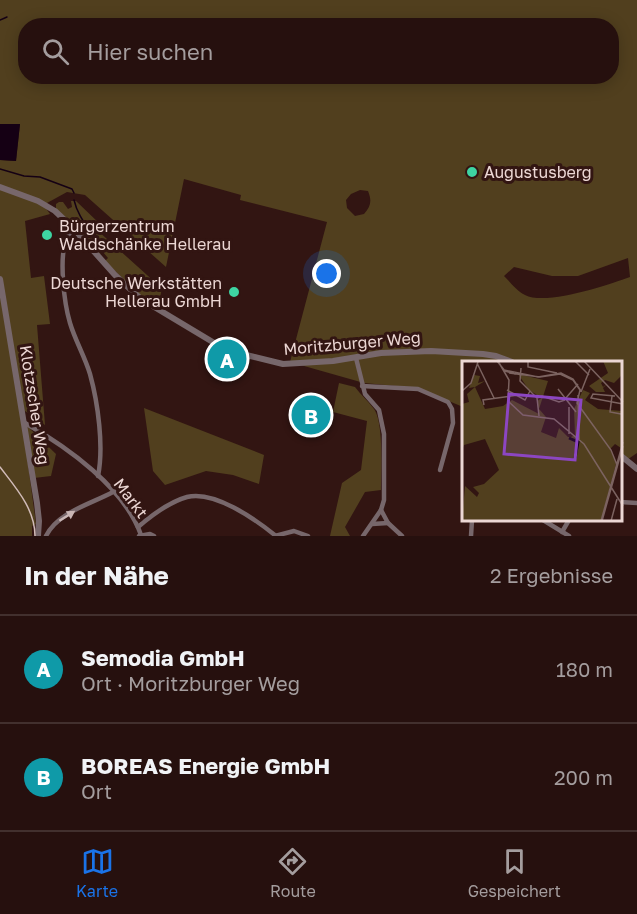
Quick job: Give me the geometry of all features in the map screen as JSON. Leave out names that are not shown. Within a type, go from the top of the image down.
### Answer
[{"type":"street","name":"Moritzburger Weg","points":[[0,187],[49,207],[73,228],[115,275],[141,299],[226,350],[283,364],[356,358],[404,351],[448,351],[496,356],[509,361]]},
{"type":"street","points":[[73,228],[66,239],[64,250],[64,290],[69,321],[90,375],[97,411],[100,462],[98,476]]},
{"type":"street","name":"Klotzscher Weg","points":[[0,279],[25,423],[39,521],[38,536]]},
{"type":"street","points":[[356,358],[365,394],[380,411],[384,434],[384,500],[381,510],[363,536]]},
{"type":"street","points":[[362,386],[418,389],[448,402],[452,409],[453,423],[440,470]]},
{"type":"street","name":"Markt","points":[[25,423],[57,442],[98,476],[138,526],[140,535]]},
{"type":"street","points":[[622,456],[637,469]]},
{"type":"street","points":[[46,536],[58,521],[69,513],[113,492]]},
{"type":"street","points":[[138,526],[169,504],[199,496],[237,509],[275,536],[294,531],[308,536]]},
{"type":"street","points":[[622,502],[637,503]]},
{"type":"street","points":[[381,510],[388,523],[402,536]]},
{"type":"street","points":[[471,536],[472,521]]},
{"type":"street","points":[[546,521],[569,536]]},
{"type":"street","points":[[562,532],[568,521]]},
{"type":"street","points":[[372,524],[388,523]]},
{"type":"street","points":[[140,535],[154,536]]},
{"type":"shaded area","points":[[0,0],[637,0],[637,453],[622,463],[622,361],[462,361],[462,407],[418,388],[364,383],[290,362],[327,222],[240,200],[241,195],[184,179],[166,267],[85,195],[67,192],[47,203],[45,207],[50,214],[25,221],[31,278],[44,276],[50,324],[37,325],[45,425],[25,411],[27,457],[36,524],[32,526],[32,536],[0,536],[0,160],[16,161],[20,124],[0,124]],"holes":[[[360,190],[368,191],[370,203],[364,214],[355,216],[347,208],[346,200],[351,194]],[[628,258],[630,277],[562,296],[535,298],[525,295],[504,276],[514,267],[552,276],[578,276]]]},
{"type":"shaded area","points":[[0,124],[20,124],[16,161],[0,160]]},
{"type":"shaded area","points":[[71,201],[76,201],[101,225],[97,230],[157,284],[164,277],[158,309],[147,302],[105,261],[108,258],[103,252],[99,254],[56,209],[56,204],[59,202],[63,202],[68,209],[72,207]]},
{"type":"shaded area","points":[[339,383],[355,387],[374,409],[381,436],[381,490],[365,492],[345,527],[350,536],[330,536],[342,483],[361,470],[367,421],[333,412]]},
{"type":"shaded area","points":[[144,408],[264,455],[259,484],[233,475],[206,471],[165,485],[153,471]]},
{"type":"shaded area","points":[[26,425],[56,454],[51,476],[34,478]]},
{"type":"waterway","points":[[0,20],[7,17]]},
{"type":"waterway","points":[[0,169],[24,176],[40,177],[72,189],[74,193]]},
{"type":"waterway","points":[[74,200],[76,208],[101,252]]},
{"type":"tram line","points":[[0,467],[28,508],[35,536]]},
{"type":"place","name":"Augustusberg","points":[[472,172]]},
{"type":"place","name":"Bürgerzentrum Waldschänke Hellerau","points":[[47,235]]},
{"type":"place","name":"Deutsche Werkstätten Hellerau GmbH","points":[[234,292]]},
{"type":"place","name":"Semodia GmbH","points":[[227,359]]},
{"type":"place","name":"BOREAS Energie GmbH","points":[[311,415]]}]
